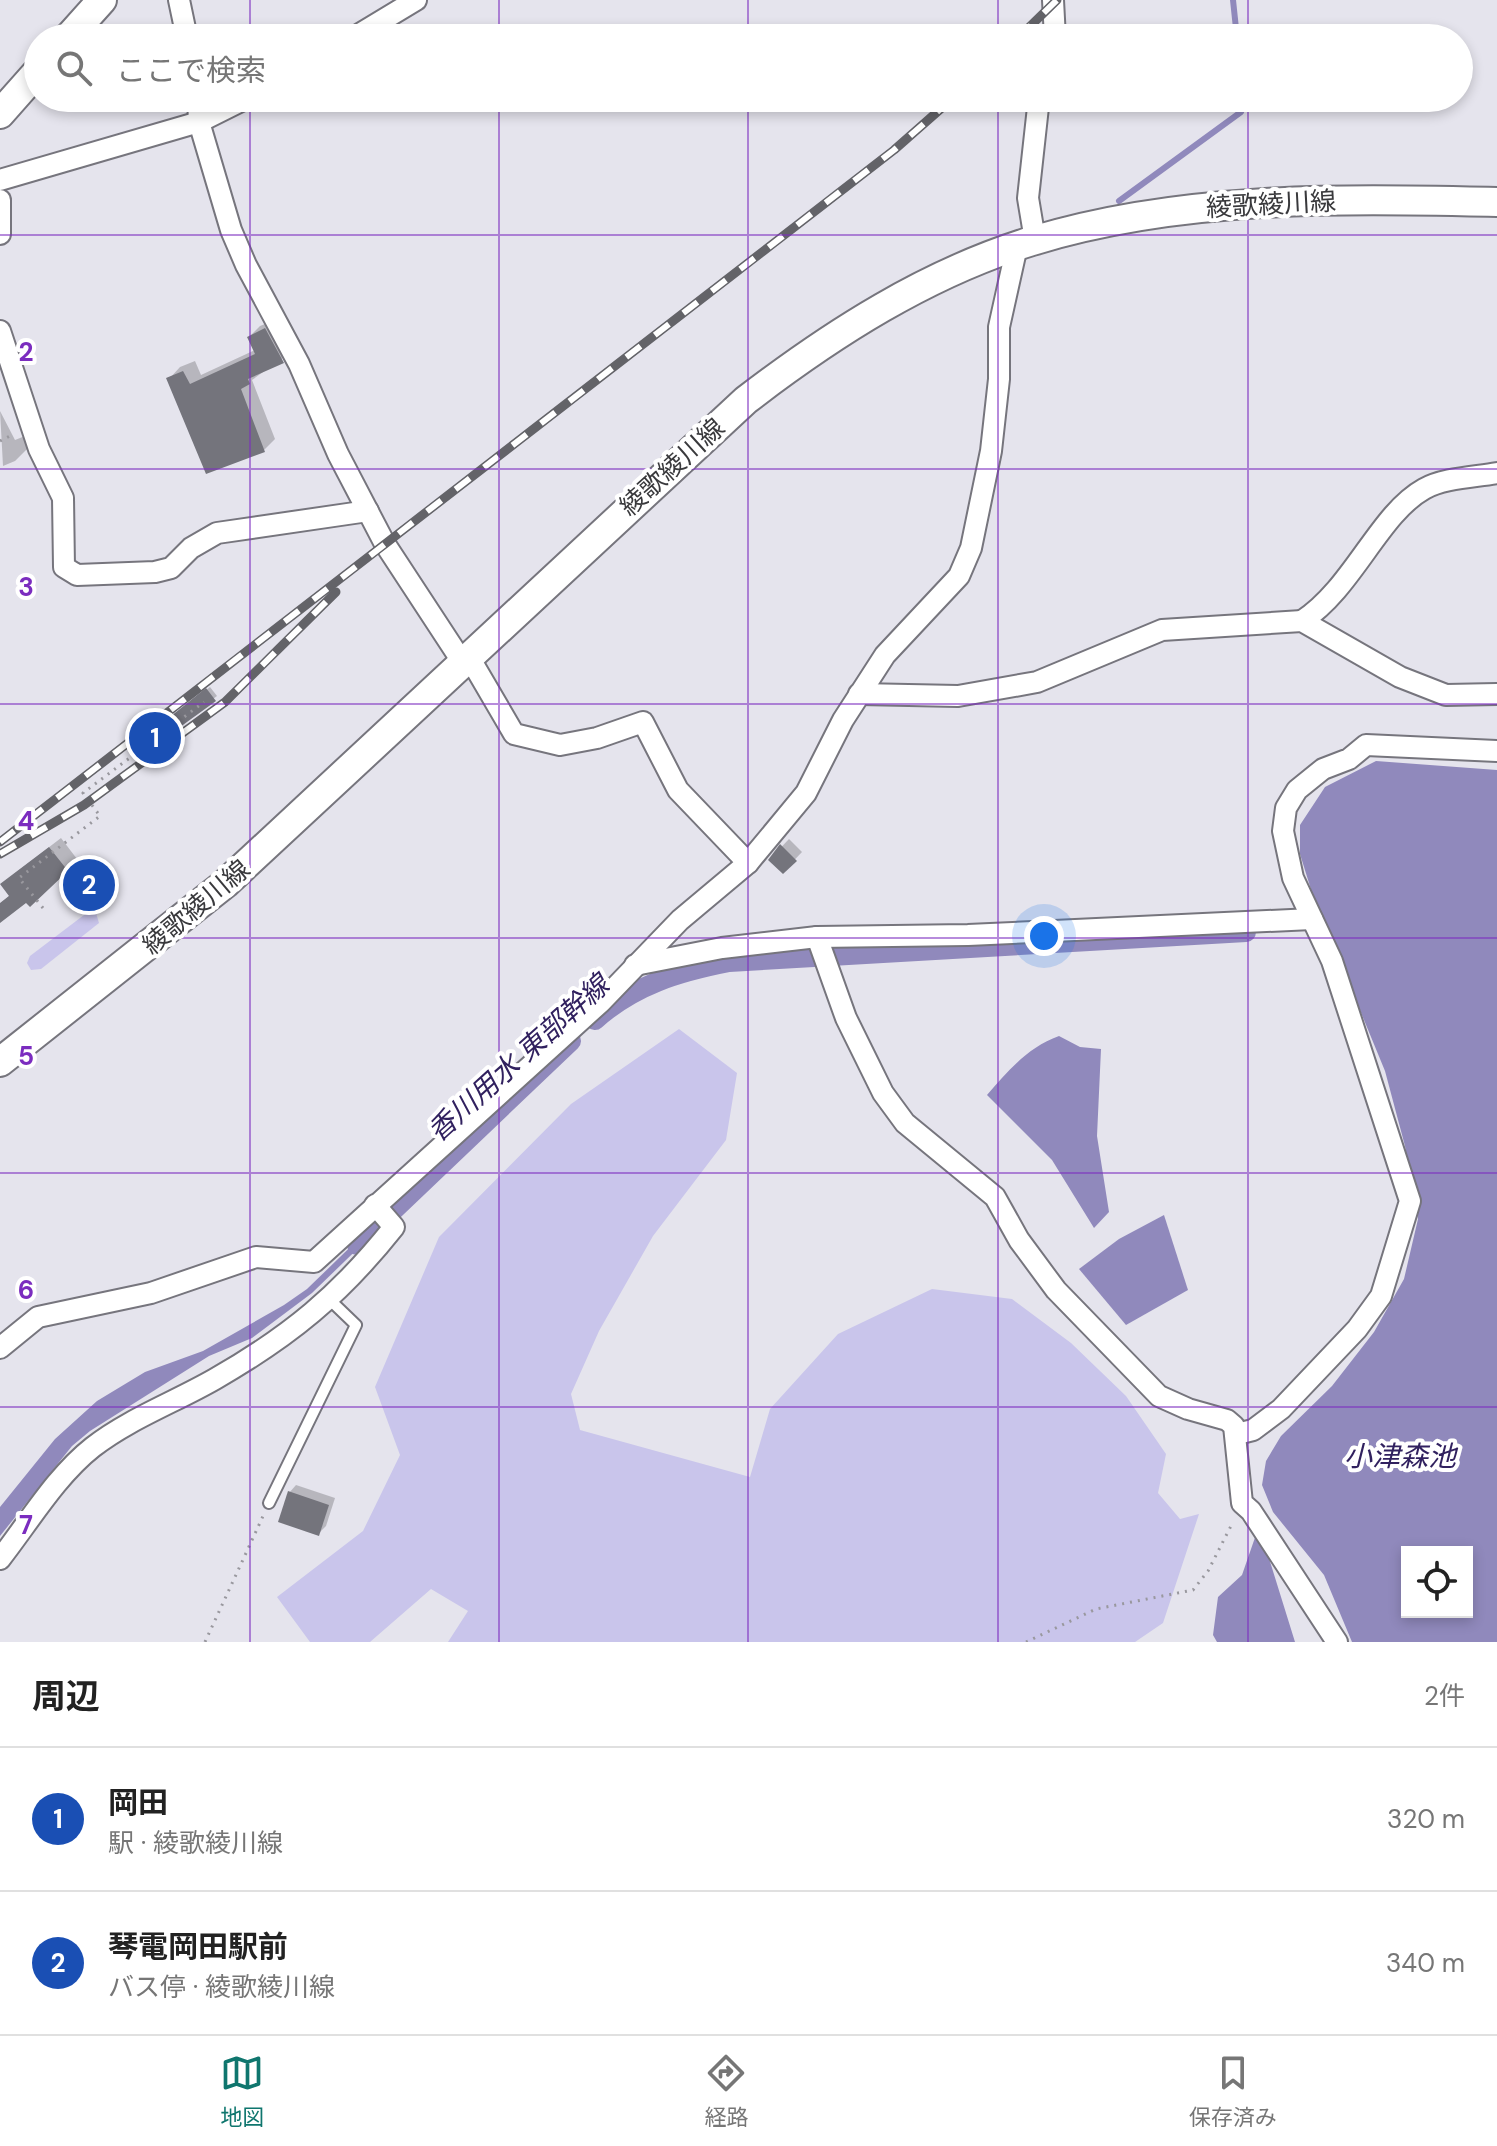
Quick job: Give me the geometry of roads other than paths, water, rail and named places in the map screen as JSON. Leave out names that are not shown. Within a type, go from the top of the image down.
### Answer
[{"type":"main road","points":[[81,24],[102,0]]},
{"type":"main road","points":[[0,114],[24,87]]},
{"type":"main road","name":"綾歌綾川線","points":[[0,1062],[226,883],[746,400],[812,350],[879,309],[1026,243],[1214,205],[1364,199],[1497,202]]},
{"type":"street","points":[[179,0],[184,24]]},
{"type":"street","points":[[376,24],[416,0]]},
{"type":"street","points":[[1053,0],[1054,24]]},
{"type":"street","points":[[199,112],[231,230],[368,511],[417,598],[466,660],[514,734],[560,745],[597,738],[643,722],[678,790],[748,863]]},
{"type":"street","points":[[0,180],[199,122],[219,112]]},
{"type":"street","points":[[0,1348],[38,1317],[151,1293],[256,1257],[314,1262],[382,1213],[601,1002],[680,920],[748,863],[806,793],[859,694],[885,655],[959,576],[971,548],[991,451],[999,379],[999,327],[1026,243],[1037,112]]},
{"type":"street","points":[[0,200],[0,234]]},
{"type":"street","points":[[0,331],[39,449],[63,498],[64,567],[77,575],[155,572],[171,568],[191,548],[217,533],[368,511]]},
{"type":"street","points":[[859,694],[958,696],[1037,682],[1162,630],[1302,621],[1325,606],[1406,501],[1427,487],[1497,473]]},
{"type":"street","points":[[1302,621],[1400,677],[1446,695],[1497,694]]},
{"type":"street","points":[[1237,1434],[1253,1430],[1281,1409],[1357,1329],[1381,1296],[1410,1201],[1332,961],[1293,878],[1283,831],[1286,808],[1297,790],[1323,769],[1349,759],[1366,745],[1497,751]]},
{"type":"street","points":[[635,965],[722,948],[817,937],[968,935],[1312,919]]},
{"type":"street","points":[[817,937],[846,1018],[883,1093],[905,1123],[995,1197],[1019,1240],[1056,1290],[1159,1396],[1188,1409],[1229,1421],[1237,1434],[1242,1503],[1251,1511],[1337,1642]]},
{"type":"street","points":[[0,1559],[68,1472],[90,1450],[217,1378],[287,1334],[330,1300],[394,1227],[382,1213]]},
{"type":"lane","points":[[269,1503],[356,1325],[330,1300]]},
{"type":"water","name":"小津森池","points":[[1376,761],[1497,770],[1497,1642],[1352,1642],[1324,1575],[1273,1512],[1262,1485],[1266,1461],[1281,1436],[1332,1386],[1374,1332],[1404,1279],[1418,1219],[1405,1146],[1385,1071],[1313,896],[1300,854],[1300,825],[1325,787]]},
{"type":"water","points":[[1059,1036],[1080,1047],[1101,1049],[1097,1136],[1109,1212],[1094,1228],[1052,1160],[987,1095],[1028,1053]]},
{"type":"water","points":[[1164,1215],[1188,1290],[1126,1325],[1079,1269],[1119,1239]]},
{"type":"water","points":[[373,1225],[378,1229],[312,1293],[252,1338],[209,1356],[90,1431],[72,1446],[0,1536],[0,1507],[55,1439],[97,1401],[145,1372],[203,1351],[284,1305],[307,1289]]},
{"type":"water","points":[[1259,1526],[1295,1642],[1217,1642],[1213,1635],[1218,1597],[1242,1575]]},
{"type":"waterway","points":[[1233,0],[1236,24]]},
{"type":"waterway","points":[[1119,201],[1241,112]]},
{"type":"waterway","name":"香川用水 東部幹線","points":[[595,1020],[641,989],[692,970],[729,962],[1246,932]]},
{"type":"waterway","name":"香川用水 東部幹線","points":[[357,1245],[571,1041]]},
{"type":"railway","points":[[1032,24],[1057,0]]},
{"type":"railway","points":[[0,842],[894,150],[937,112]]},
{"type":"railway","points":[[0,854],[84,805],[225,702],[336,592]]},
{"type":"place","name":"岡田","points":[[155,738]]},
{"type":"place","name":"琴電岡田駅前","points":[[89,885]]}]
